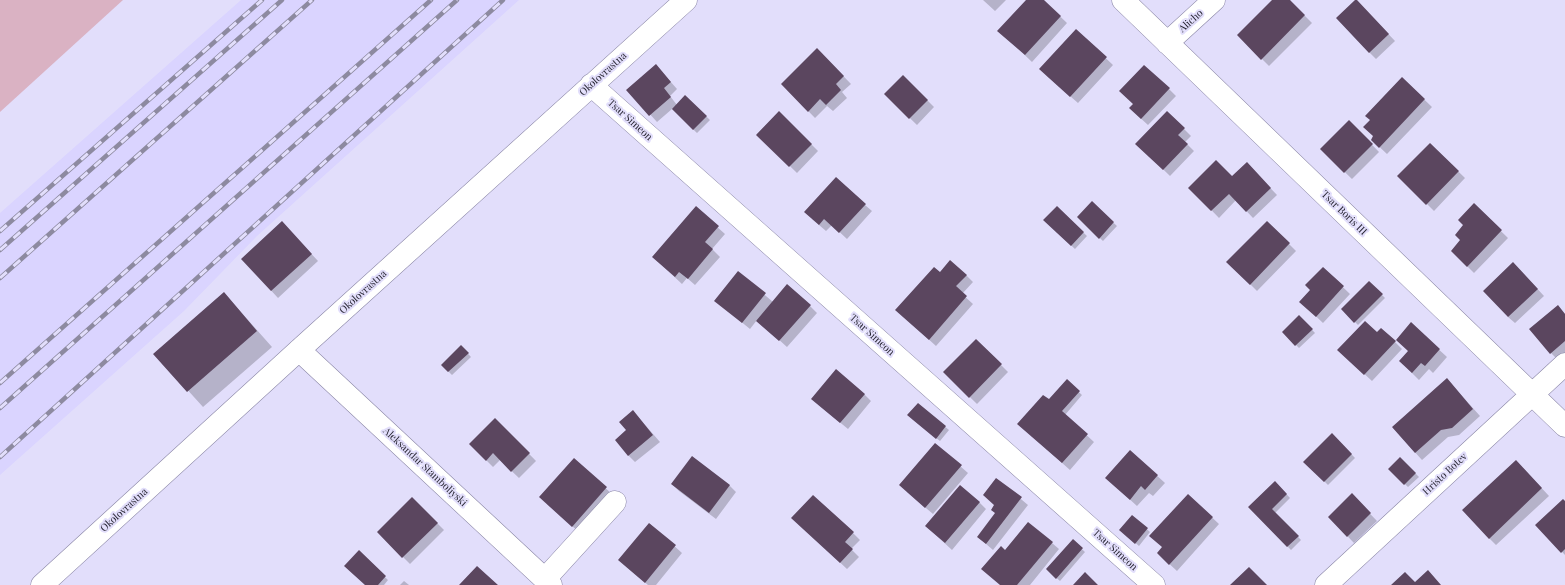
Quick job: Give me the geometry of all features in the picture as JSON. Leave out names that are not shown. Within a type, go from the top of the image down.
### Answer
[{"type":"street","name":"Okolovrastna","points":[[42,585],[590,85],[686,0]]},
{"type":"street","name":"Tsar Boris III","points":[[1123,0],[1533,393],[1565,426]]},
{"type":"street","name":"Alicho","points":[[1167,43],[1214,0]]},
{"type":"street","name":"Tsar Simeon","points":[[590,85],[1154,585]]},
{"type":"street","name":"Aleksandar Stamboliyski","points":[[299,350],[548,582]]},
{"type":"street","name":"Hristo Botev","points":[[1326,585],[1565,364]]},
{"type":"street","points":[[548,582],[614,502]]},
{"type":"shaded area","points":[[0,0],[123,0],[0,112]]},
{"type":"shaded area","points":[[241,0],[519,0],[257,236],[184,311],[0,475],[0,213]]},
{"type":"building","points":[[1026,0],[1044,0],[1061,16],[1025,55],[997,31]]},
{"type":"building","points":[[1272,0],[1290,0],[1305,15],[1261,60],[1237,35]]},
{"type":"building","points":[[1355,0],[1357,0],[1389,34],[1369,53],[1336,18]]},
{"type":"building","points":[[1076,29],[1107,57],[1070,97],[1039,69]]},
{"type":"building","points":[[817,48],[844,76],[836,84],[841,90],[826,105],[820,99],[808,112],[781,84]]},
{"type":"building","points":[[656,64],[671,82],[664,88],[671,97],[649,116],[626,90]]},
{"type":"building","points":[[1144,65],[1170,88],[1141,119],[1129,108],[1133,104],[1119,91]]},
{"type":"building","points":[[903,75],[928,100],[909,119],[884,94]]},
{"type":"building","points":[[1402,77],[1425,99],[1379,148],[1371,140],[1373,136],[1363,127],[1370,120],[1365,116]]},
{"type":"building","points":[[685,95],[707,116],[693,130],[672,109]]},
{"type":"building","points":[[779,111],[812,144],[789,167],[756,135]]},
{"type":"building","points":[[1167,111],[1185,128],[1178,135],[1188,144],[1163,170],[1135,144]]},
{"type":"building","points":[[1349,120],[1373,144],[1344,173],[1320,149]]},
{"type":"building","points":[[1430,143],[1459,171],[1426,205],[1397,176]]},
{"type":"building","points":[[1216,160],[1232,176],[1247,162],[1271,188],[1246,212],[1229,194],[1211,211],[1188,188]]},
{"type":"building","points":[[836,177],[866,204],[839,233],[824,219],[819,225],[804,212]]},
{"type":"building","points":[[1092,201],[1114,222],[1099,239],[1077,217]]},
{"type":"building","points":[[1474,203],[1502,230],[1467,267],[1451,251],[1460,240],[1455,235],[1463,225],[1458,220]]},
{"type":"building","points":[[696,206],[719,226],[705,242],[713,249],[688,279],[679,272],[675,277],[652,257]]},
{"type":"building","points":[[1057,206],[1084,232],[1071,246],[1043,220]]},
{"type":"building","points":[[282,221],[312,254],[271,291],[241,259]]},
{"type":"building","points":[[1267,221],[1290,243],[1250,285],[1226,262]]},
{"type":"building","points":[[950,260],[967,275],[956,286],[967,296],[929,340],[895,310],[934,267],[940,272]]},
{"type":"building","points":[[1513,262],[1538,289],[1508,317],[1483,291]]},
{"type":"building","points":[[1323,267],[1344,286],[1316,317],[1299,302],[1310,290],[1305,285]]},
{"type":"building","points":[[738,271],[766,293],[742,323],[714,301]]},
{"type":"building","points":[[1369,281],[1383,294],[1354,323],[1341,309]]},
{"type":"building","points":[[787,284],[811,305],[779,341],[756,321]]},
{"type":"building","points":[[224,292],[257,331],[187,392],[153,354]]},
{"type":"building","points":[[1558,305],[1565,314],[1565,341],[1550,354],[1529,329]]},
{"type":"building","points":[[1299,315],[1313,329],[1295,346],[1282,332]]},
{"type":"building","points":[[1365,321],[1377,332],[1381,328],[1396,341],[1364,375],[1337,350]]},
{"type":"building","points":[[1411,322],[1440,349],[1425,366],[1421,363],[1412,373],[1399,361],[1408,351],[1396,340]]},
{"type":"building","points":[[976,339],[1002,364],[969,398],[943,372]]},
{"type":"building","points":[[461,345],[469,353],[448,372],[441,365]]},
{"type":"building","points":[[836,369],[865,394],[840,423],[811,399]]},
{"type":"building","points":[[1447,378],[1473,409],[1452,428],[1441,430],[1415,453],[1392,427]]},
{"type":"building","points":[[1067,379],[1080,391],[1062,411],[1088,434],[1062,463],[1017,424],[1043,395],[1049,399]]},
{"type":"building","points":[[918,403],[946,426],[936,439],[907,415]]},
{"type":"building","points":[[633,410],[653,435],[628,456],[615,440],[626,430],[619,422]]},
{"type":"building","points":[[495,418],[530,453],[511,472],[493,453],[486,461],[469,444]]},
{"type":"building","points":[[1332,433],[1352,454],[1324,482],[1303,462]]},
{"type":"building","points":[[935,443],[962,465],[925,508],[899,485]]},
{"type":"building","points":[[1130,450],[1158,475],[1145,490],[1141,486],[1130,500],[1105,478]]},
{"type":"building","points":[[692,456],[730,485],[709,513],[671,484]]},
{"type":"building","points":[[1400,457],[1416,473],[1404,485],[1388,469]]},
{"type":"building","points":[[574,458],[607,487],[572,527],[539,497]]},
{"type":"building","points":[[1516,460],[1542,488],[1489,539],[1462,510]]},
{"type":"building","points":[[996,478],[1022,497],[986,544],[977,537],[995,513],[991,510],[994,505],[983,495]]},
{"type":"building","points":[[1275,481],[1287,494],[1272,509],[1299,536],[1287,547],[1248,507]]},
{"type":"building","points":[[960,485],[980,502],[945,543],[925,526]]},
{"type":"building","points":[[1352,493],[1371,513],[1347,537],[1328,517]]},
{"type":"building","points":[[1188,494],[1213,517],[1169,565],[1157,553],[1162,547],[1149,536]]},
{"type":"building","points":[[813,495],[854,532],[845,542],[853,549],[840,563],[791,518]]},
{"type":"building","points":[[412,497],[438,523],[402,558],[377,532]]},
{"type":"building","points":[[1563,499],[1565,501],[1565,549],[1561,553],[1535,525]]},
{"type":"building","points":[[1132,515],[1148,528],[1135,544],[1119,530]]},
{"type":"building","points":[[1028,522],[1053,542],[1017,585],[1000,585],[981,569],[1001,546],[1005,550]]},
{"type":"building","points":[[649,523],[676,545],[645,583],[618,560]]},
{"type":"building","points":[[1073,539],[1083,548],[1056,579],[1046,569]]},
{"type":"building","points":[[359,550],[386,576],[378,585],[365,585],[344,566]]},
{"type":"building","points":[[477,566],[498,585],[459,585]]},
{"type":"building","points":[[1249,567],[1267,585],[1230,585]]},
{"type":"building","points":[[1428,570],[1441,585],[1391,585],[1405,572],[1415,582]]},
{"type":"building","points":[[1085,572],[1098,585],[1073,585]]},
{"type":"railway","points":[[0,231],[262,0]]},
{"type":"railway","points":[[0,250],[282,0]]},
{"type":"railway","points":[[0,278],[312,0]]},
{"type":"railway","points":[[0,383],[431,0]]},
{"type":"railway","points":[[0,408],[457,0]]},
{"type":"railway","points":[[0,457],[503,0]]}]
